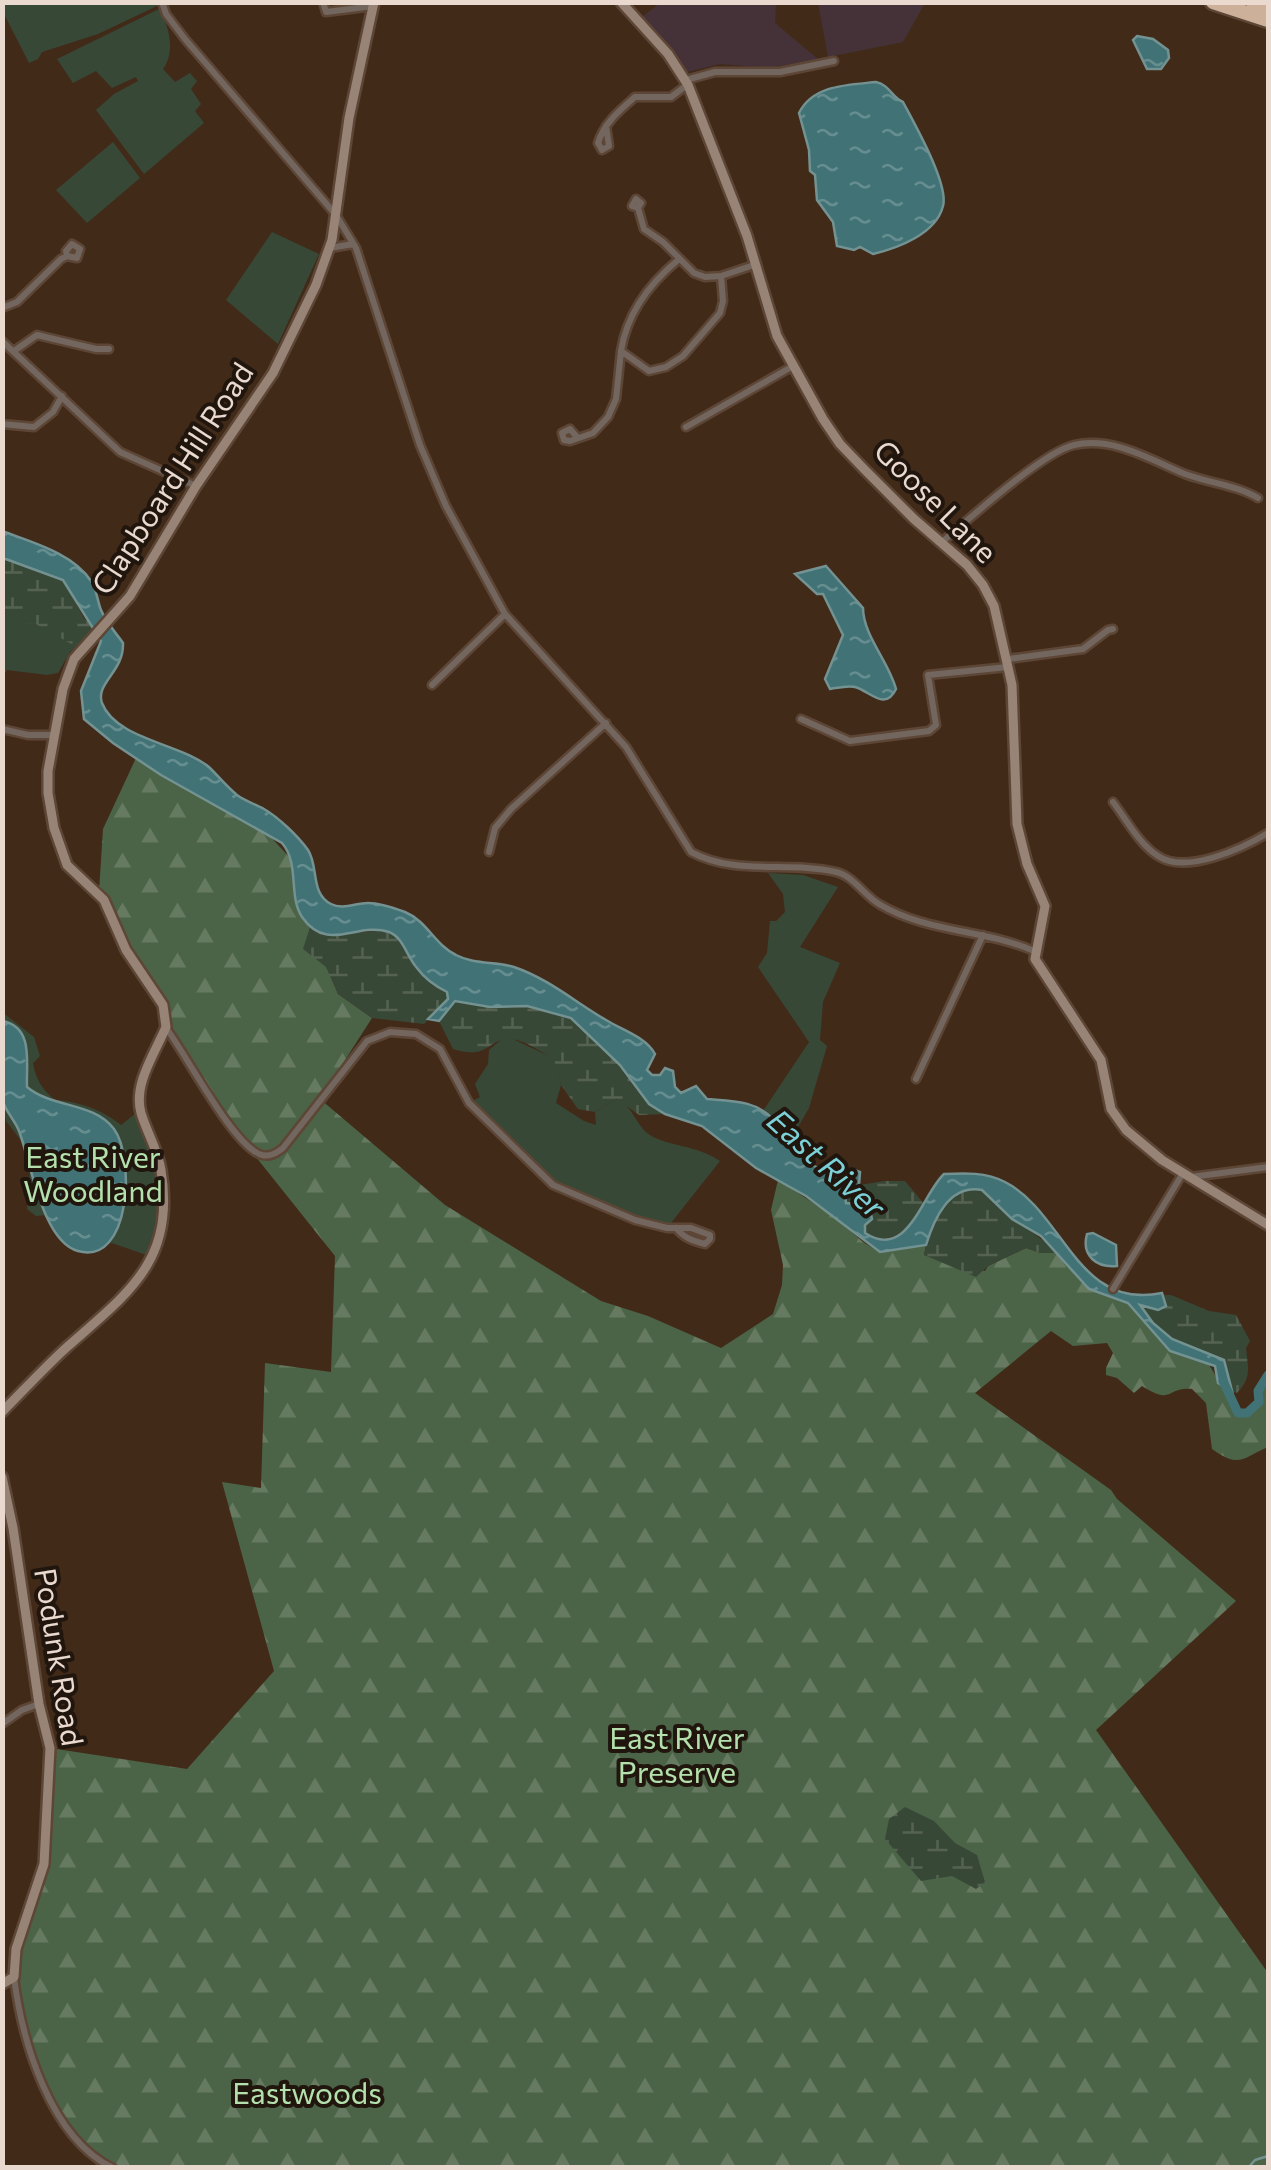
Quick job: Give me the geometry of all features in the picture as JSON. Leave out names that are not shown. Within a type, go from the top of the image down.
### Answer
[{"type":"highway","points":[[1213,2],[1268,20]]},
{"type":"highway","points":[[1253,2],[1268,7]]},
{"type":"street","points":[[162,2],[185,39],[336,215],[353,244],[419,442],[446,506],[505,614],[606,723],[643,772],[691,852],[706,860],[730,864],[840,872],[877,903],[921,924],[983,935],[1034,951],[1041,972],[1101,1060],[1111,1109],[1118,1120],[1153,1153],[1268,1225]]},
{"type":"street","points":[[323,2],[326,12],[373,4]]},
{"type":"street","name":"Goose Lane","points":[[621,2],[668,54],[687,82],[747,236],[776,336],[840,444],[983,585],[1000,623],[1015,711],[1017,824],[1027,864],[1045,906],[1034,951]]},
{"type":"street","name":"Clapboard Hill Road","points":[[166,1027],[163,1005],[126,950],[104,900],[64,859],[48,793],[63,689],[74,659],[138,583],[196,486],[273,373],[330,248],[349,118],[373,4]]},
{"type":"street","points":[[606,126],[635,96],[671,98],[687,82],[714,72],[780,72],[834,61]]},
{"type":"street","points":[[638,208],[644,229],[694,272],[706,277],[721,276],[754,264]]},
{"type":"street","points":[[330,248],[353,244]]},
{"type":"street","points":[[2,308],[17,302],[41,275],[67,256]]},
{"type":"street","points":[[576,436],[599,428],[612,410],[628,324],[639,301],[678,260]]},
{"type":"street","points":[[621,351],[649,371],[666,367],[683,356],[720,313],[721,276]]},
{"type":"street","points":[[14,351],[37,335],[109,349]]},
{"type":"street","points":[[2,341],[120,452],[196,486]]},
{"type":"street","points":[[686,427],[793,365]]},
{"type":"street","points":[[2,424],[34,427],[53,412],[62,396]]},
{"type":"street","points":[[942,542],[1046,460],[1074,445],[1128,450],[1201,480],[1245,490],[1258,498]]},
{"type":"street","points":[[432,685],[505,614]]},
{"type":"street","points":[[918,668],[928,675],[1083,649],[1113,630]]},
{"type":"street","points":[[801,720],[850,741],[929,731],[936,724],[928,675]]},
{"type":"street","points":[[490,852],[495,828],[511,809],[606,723]]},
{"type":"street","points":[[2,730],[55,735]]},
{"type":"street","points":[[1112,802],[1154,854],[1167,861],[1211,859],[1237,852],[1268,833]]},
{"type":"street","points":[[916,1079],[983,935]]},
{"type":"street","points":[[166,1027],[213,1102],[251,1148],[265,1156],[283,1148],[367,1041],[390,1032],[416,1034],[440,1049],[469,1103],[553,1185],[636,1220],[703,1232],[710,1239],[699,1243],[684,1237],[676,1228]]},
{"type":"street","points":[[2,1412],[58,1355],[132,1290],[154,1256],[162,1218],[162,1170],[140,1110],[139,1092],[166,1027]]},
{"type":"street","points":[[1187,1175],[1268,1167]]},
{"type":"street","points":[[1113,1288],[1187,1175]]},
{"type":"street","name":"Podunk Road","points":[[2,1477],[14,1528],[39,1704],[50,1748],[44,1864],[16,1949],[14,1977],[26,2043],[61,2122],[80,2147],[113,2168]]},
{"type":"street","points":[[2,1724],[39,1704]]},
{"type":"street","points":[[2,1984],[14,1977]]},
{"type":"shaded area","points":[[818,2],[925,3],[903,42],[828,57]]},
{"type":"shaded area","points":[[660,3],[776,3],[775,23],[818,59],[769,68],[720,64],[687,72],[642,17]]},
{"type":"green space","points":[[3,2],[159,5],[98,34],[42,52],[29,63],[3,12]]},
{"type":"green space","points":[[159,9],[170,39],[163,69],[175,82],[190,73],[197,81],[191,89],[201,104],[195,111],[204,123],[144,174],[96,110],[138,81],[136,77],[112,88],[96,71],[73,83],[57,59]]},
{"type":"green space","points":[[113,142],[140,178],[87,223],[56,190]]},
{"type":"green space","points":[[272,232],[319,254],[278,344],[226,300]]},
{"type":"green space","points":[[2,558],[63,580],[84,618],[95,629],[75,646],[34,623],[3,627]]},
{"type":"green space","points":[[3,558],[95,629],[70,652],[58,673],[7,670],[3,676]]},
{"type":"green space","name":"East River Preserve","points":[[136,758],[267,833],[291,859],[299,913],[310,927],[338,994],[372,1018],[320,1099],[445,1205],[601,1301],[648,1316],[721,1348],[773,1314],[782,1285],[783,1265],[771,1210],[778,1180],[879,1252],[926,1245],[924,1255],[985,1271],[1026,1248],[1057,1253],[1089,1289],[1128,1303],[1170,1351],[1208,1363],[1238,1413],[1254,1409],[1268,1375],[1268,1447],[1235,1460],[1212,1449],[1206,1403],[1192,1389],[1160,1395],[1142,1386],[1134,1393],[1117,1378],[1106,1375],[1113,1353],[1107,1343],[1073,1346],[1051,1331],[975,1393],[1111,1490],[1236,1601],[1096,1730],[1268,1973],[1268,2167],[111,2167],[94,2158],[61,2121],[27,2043],[17,1980],[24,1924],[44,1864],[50,1748],[187,1769],[274,1671],[222,1482],[261,1488],[265,1363],[331,1372],[335,1256],[213,1103],[166,1027],[165,1016],[126,950],[99,892],[103,829]]},
{"type":"green space","points":[[768,873],[803,875],[838,887],[800,947],[840,963],[823,1002],[820,1040],[827,1046],[809,1108],[794,1134],[761,1114],[809,1042],[758,967],[767,953],[770,921],[776,921],[785,912],[783,894]]},
{"type":"green space","points":[[310,927],[326,936],[383,930],[396,935],[415,967],[428,981],[447,992],[448,999],[424,1024],[372,1018],[338,994],[326,967],[303,949]]},
{"type":"green space","points":[[455,1000],[490,1007],[518,1005],[573,1019],[620,1065],[648,1104],[665,1114],[639,1115],[617,1099],[595,1112],[578,1109],[561,1085],[554,1059],[519,1041],[501,1040],[473,1052],[453,1049],[439,1021]]},
{"type":"green space","name":"East River Woodland","points":[[2,1012],[34,1037],[40,1056],[33,1063],[36,1074],[55,1100],[90,1107],[121,1125],[140,1110],[157,1164],[162,1204],[152,1257],[66,1227],[47,1215],[36,1216],[27,1209],[30,1171],[22,1142],[6,1121],[3,1103]]},
{"type":"green space","points":[[502,1039],[513,1039],[555,1059],[561,1085],[556,1103],[584,1121],[596,1125],[595,1112],[617,1099],[650,1135],[720,1161],[667,1228],[553,1185],[469,1103],[480,1097],[475,1084],[488,1064],[489,1050]]},
{"type":"green space","points":[[905,1181],[925,1205],[900,1233],[884,1238],[865,1233],[864,1205],[846,1203],[845,1195],[859,1185]]},
{"type":"green space","points":[[972,1188],[988,1196],[1057,1253],[1026,1248],[988,1266],[976,1277],[924,1255],[945,1205]]},
{"type":"green space","points":[[1164,1295],[1209,1311],[1236,1315],[1250,1341],[1246,1348],[1247,1377],[1237,1393],[1232,1391],[1218,1363],[1164,1333],[1139,1305],[1159,1309],[1166,1306]]},
{"type":"green space","points":[[905,1807],[934,1821],[955,1843],[977,1855],[985,1882],[976,1889],[952,1876],[921,1881],[885,1839],[889,1819]]},
{"type":"water","points":[[1137,36],[1153,39],[1168,50],[1169,58],[1161,69],[1147,69],[1133,40]]},
{"type":"water","points":[[876,82],[903,102],[941,183],[943,206],[924,232],[904,244],[873,254],[860,247],[854,250],[837,246],[833,222],[817,200],[815,175],[810,171],[799,113],[822,92]]},
{"type":"water","points":[[2,531],[63,556],[91,581],[103,614],[123,643],[119,662],[102,689],[102,703],[110,715],[135,733],[198,760],[237,795],[281,822],[308,850],[317,887],[331,904],[372,903],[405,912],[456,955],[527,972],[640,1038],[655,1054],[647,1070],[652,1075],[660,1075],[665,1068],[673,1071],[675,1087],[681,1093],[696,1086],[707,1099],[758,1108],[773,1119],[814,1166],[860,1172],[859,1185],[845,1195],[846,1203],[864,1205],[870,1210],[872,1219],[865,1225],[865,1233],[880,1239],[903,1232],[944,1174],[968,1173],[1005,1182],[1025,1196],[1091,1274],[1110,1287],[1133,1295],[1162,1293],[1166,1306],[1158,1310],[1140,1305],[1172,1339],[1224,1360],[1232,1391],[1218,1383],[1215,1366],[1170,1351],[1128,1303],[1089,1289],[1041,1236],[1012,1219],[982,1190],[960,1192],[952,1198],[933,1225],[926,1245],[880,1252],[806,1196],[756,1168],[702,1126],[665,1114],[649,1104],[620,1065],[571,1018],[527,1006],[490,1007],[455,1001],[439,1021],[428,1019],[448,999],[447,992],[423,976],[394,935],[366,930],[333,935],[312,928],[298,909],[291,860],[282,843],[161,775],[84,719],[81,691],[101,641],[63,580],[3,558]]},
{"type":"water","points":[[826,566],[863,608],[867,628],[896,689],[887,699],[852,686],[830,689],[825,679],[843,635],[823,594],[817,594],[795,574]]},
{"type":"water","name":"East River Woodland","points":[[3,1021],[13,1025],[24,1038],[27,1087],[106,1120],[121,1143],[125,1162],[124,1206],[109,1242],[96,1251],[78,1251],[66,1244],[47,1217],[19,1131],[2,1098]]},
{"type":"water","points":[[1093,1233],[1116,1245],[1117,1266],[1092,1259],[1086,1242],[1087,1234]]},
{"type":"waterway","name":"East River","points":[[1223,1381],[1238,1413],[1247,1413],[1259,1402],[1258,1391],[1268,1375]]},
{"type":"waterway","points":[[1248,2168],[1255,2160],[1268,2156]]},
{"type":"park label","name":"Eastwoods","points":[[307,2094]]}]
